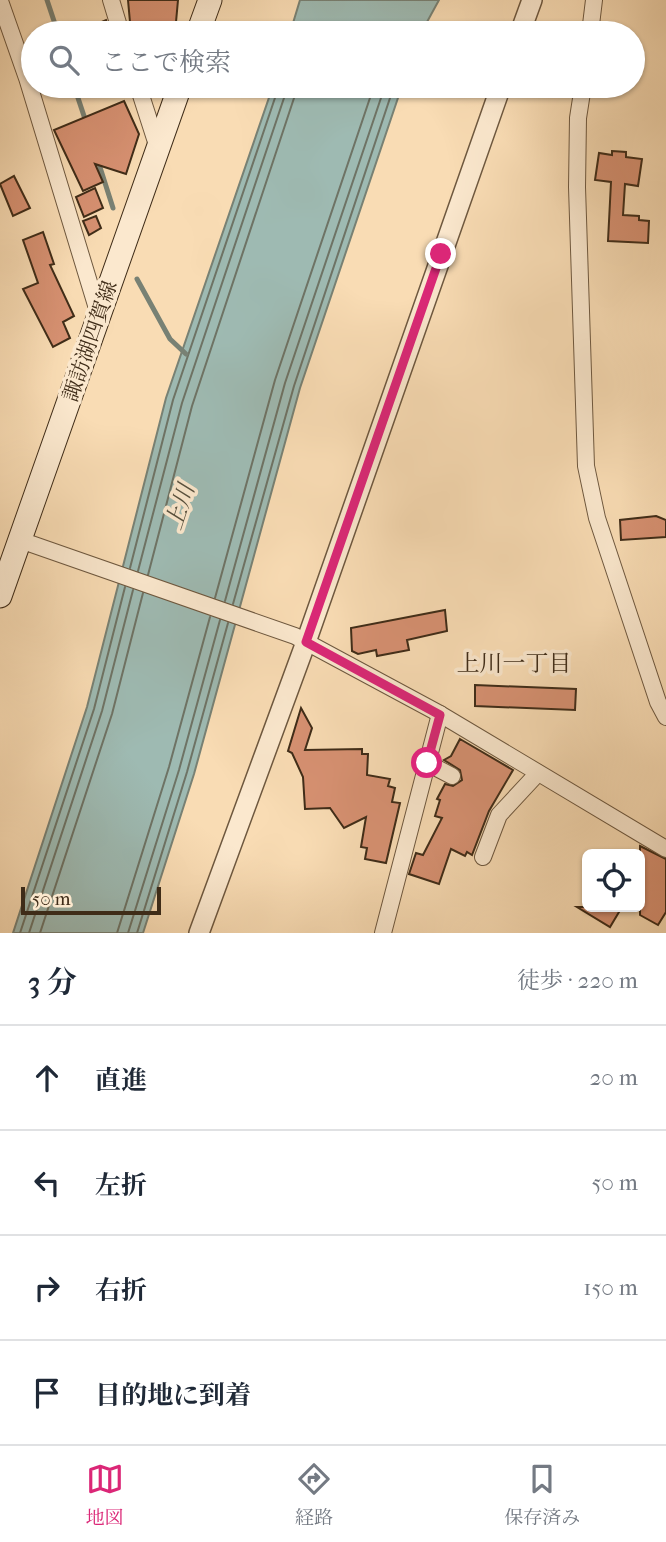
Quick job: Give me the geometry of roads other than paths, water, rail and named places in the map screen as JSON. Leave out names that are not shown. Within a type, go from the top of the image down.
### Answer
[{"type":"main road","points":[[202,21],[209,0]]},
{"type":"main road","name":"諏訪湖四賀線","points":[[0,596],[26,541],[99,314],[176,98]]},
{"type":"street","points":[[111,0],[117,21]]},
{"type":"street","points":[[524,21],[532,0]]},
{"type":"street","points":[[591,21],[594,0]]},
{"type":"street","points":[[0,1],[21,67]]},
{"type":"street","points":[[31,98],[99,314]]},
{"type":"street","points":[[142,98],[158,148]]},
{"type":"street","points":[[199,933],[300,639],[497,98]]},
{"type":"street","points":[[581,98],[578,118],[578,187],[586,466],[597,518],[658,702],[666,717]]},
{"type":"street","points":[[26,541],[300,639],[440,715],[666,849]]},
{"type":"street","points":[[383,933],[440,715]]},
{"type":"street","points":[[427,763],[452,776]]},
{"type":"street","points":[[483,856],[499,815],[538,773]]},
{"type":"water","points":[[300,0],[439,0],[428,21],[294,21]]},
{"type":"water","name":"上川","points":[[269,98],[398,98],[300,388],[194,774],[143,933],[13,933],[87,707],[166,398]]},
{"type":"waterway","points":[[47,0],[54,21]]},
{"type":"waterway","points":[[78,98],[86,122]]},
{"type":"waterway","points":[[98,161],[113,208]]},
{"type":"waterway","points":[[137,279],[170,339],[186,354]]},
{"type":"district","name":"上川一丁目","points":[[514,663]]}]
